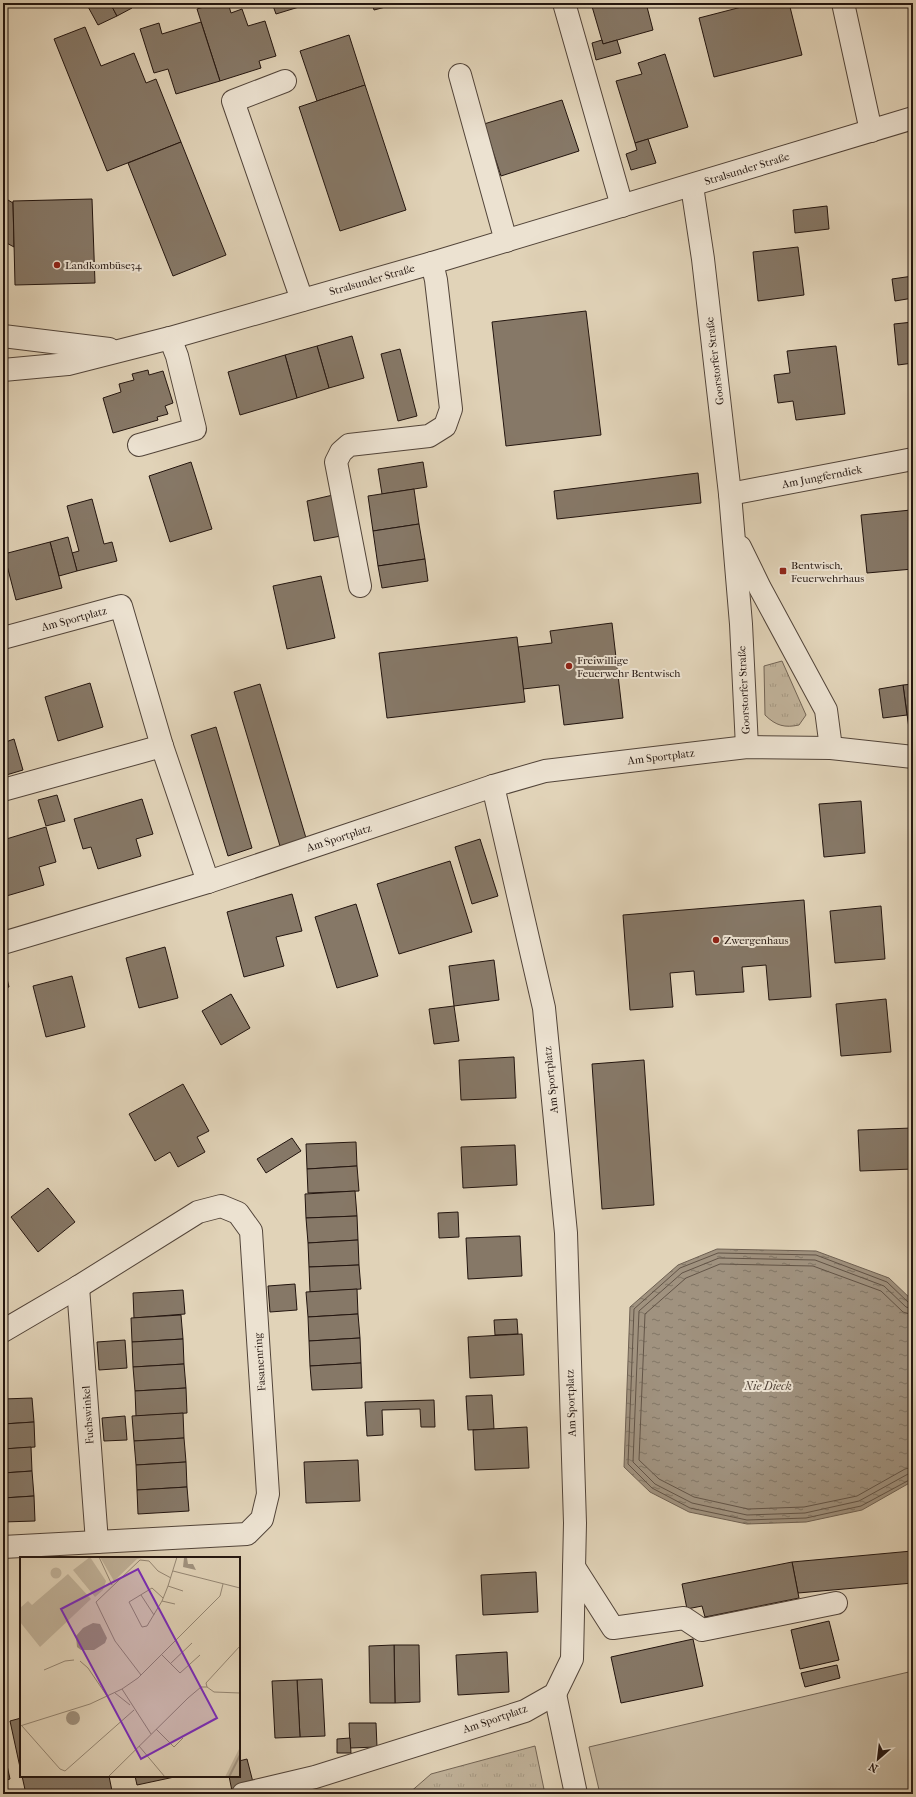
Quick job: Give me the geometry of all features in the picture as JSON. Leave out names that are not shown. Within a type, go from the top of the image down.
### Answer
[{"type":"street","points":[[564,3],[622,206]]},
{"type":"street","points":[[843,3],[871,131]]},
{"type":"street","points":[[460,75],[506,241]]},
{"type":"street","points":[[284,81],[233,100],[302,300]]},
{"type":"street","name":"Stralsunder Straße","points":[[3,370],[68,364],[170,338],[432,263],[692,186],[913,118]]},
{"type":"street","name":"Goorstorfer Straße","points":[[692,186],[703,259],[730,494],[741,624],[747,747]]},
{"type":"street","points":[[360,586],[336,462],[341,452],[349,445],[429,436],[444,426],[451,409],[436,280],[432,263]]},
{"type":"street","name":"Stralsunder Straße","points":[[3,336],[120,351]]},
{"type":"street","points":[[139,445],[195,429],[177,356],[170,338]]},
{"type":"street","name":"Am Jungferndiek","points":[[730,494],[913,459]]},
{"type":"street","name":"Goorstorfer Straße","points":[[734,537],[826,710],[831,748]]},
{"type":"street","name":"Am Sportplatz","points":[[3,638],[121,606],[162,746],[208,882]]},
{"type":"street","points":[[3,790],[162,746]]},
{"type":"street","name":"Am Sportplatz","points":[[3,943],[208,882],[493,786],[545,771],[747,747],[831,748]]},
{"type":"street","points":[[831,748],[913,757]]},
{"type":"street","name":"Am Sportplatz","points":[[243,1794],[315,1786],[525,1711],[555,1694],[572,1659],[575,1523],[566,1233],[544,1008],[493,786]]},
{"type":"street","name":"Fasanenring","points":[[3,1331],[78,1287],[198,1212],[221,1206],[238,1213],[251,1231],[268,1494],[262,1519],[247,1534],[3,1547]]},
{"type":"street","name":"Fuchswinkel","points":[[78,1287],[97,1542]]},
{"type":"street","points":[[574,1567],[613,1628],[684,1618],[702,1630],[836,1603]]},
{"type":"street","points":[[555,1694],[576,1794]]},
{"type":"green space","points":[[782,661],[806,715],[799,725],[785,726],[777,724],[765,715],[764,666]]},
{"type":"green space","points":[[913,1671],[913,1794],[600,1794],[589,1747]]},
{"type":"green space","points":[[535,1746],[545,1794],[408,1794],[431,1774]]},
{"type":"water","name":"Nie Dieck","points":[[717,1249],[816,1251],[889,1278],[913,1301],[913,1481],[862,1510],[806,1522],[747,1524],[689,1512],[650,1492],[624,1467],[630,1307],[678,1265]]},
{"type":"building","points":[[86,3],[110,3],[117,16],[98,25]]},
{"type":"building","points":[[110,3],[130,3],[132,8],[117,16]]},
{"type":"building","points":[[217,3],[228,3],[231,13],[242,9],[248,26],[265,21],[276,56],[259,61],[261,68],[220,81],[197,9]]},
{"type":"building","points":[[272,3],[312,3],[276,14]]},
{"type":"building","points":[[372,3],[401,3],[374,10]]},
{"type":"building","points":[[591,3],[646,3],[653,30],[603,44]]},
{"type":"building","points":[[757,3],[789,3],[802,55],[714,77],[699,18]]},
{"type":"building","points":[[201,22],[220,81],[176,94],[168,69],[154,73],[140,29],[159,23],[162,34]]},
{"type":"building","points":[[85,27],[101,66],[134,53],[146,83],[156,79],[181,142],[107,171],[54,39]]},
{"type":"building","points":[[349,35],[365,85],[317,101],[300,51]]},
{"type":"building","points":[[602,40],[603,44],[617,40],[621,53],[596,60],[592,43]]},
{"type":"building","points":[[665,54],[688,127],[635,143],[616,81],[642,74],[638,63]]},
{"type":"building","points":[[365,85],[406,210],[340,231],[299,107]]},
{"type":"building","points":[[562,100],[579,151],[501,176],[484,124]]},
{"type":"building","points":[[648,139],[656,163],[631,170],[626,154],[637,150],[635,143]]},
{"type":"building","points":[[181,142],[226,255],[173,276],[128,163]]},
{"type":"building","points":[[913,169],[913,182],[910,170]]},
{"type":"building","points":[[3,197],[13,203],[14,247],[3,241]]},
{"type":"building","points":[[92,199],[95,283],[15,285],[13,201]]},
{"type":"building","points":[[827,206],[829,229],[795,233],[793,210]]},
{"type":"building","points":[[798,247],[804,295],[758,301],[753,252]]},
{"type":"building","points":[[913,276],[913,298],[895,301],[892,279]]},
{"type":"building","points":[[586,311],[601,435],[506,446],[492,322]]},
{"type":"building","points":[[913,322],[913,363],[898,365],[894,324]]},
{"type":"building","points":[[352,336],[364,378],[329,388],[317,346]]},
{"type":"building","points":[[317,346],[329,388],[297,398],[285,355]]},
{"type":"building","points":[[836,346],[845,414],[796,420],[793,401],[778,403],[774,375],[790,373],[787,351]]},
{"type":"building","points":[[400,349],[417,416],[398,421],[381,354]]},
{"type":"building","points":[[285,355],[297,398],[240,415],[228,372]]},
{"type":"building","points":[[148,370],[149,375],[163,371],[173,403],[165,406],[168,414],[157,417],[158,420],[113,433],[103,398],[121,392],[119,384],[134,380],[132,374]]},
{"type":"building","points":[[191,462],[212,529],[170,542],[149,476]]},
{"type":"building","points":[[423,462],[427,487],[382,494],[378,469]]},
{"type":"building","points":[[698,473],[701,503],[557,519],[554,491]]},
{"type":"building","points":[[414,489],[419,524],[373,531],[368,496]]},
{"type":"building","points":[[333,495],[341,536],[314,541],[307,501]]},
{"type":"building","points":[[92,499],[104,544],[112,542],[117,561],[77,571],[72,553],[79,551],[67,506]]},
{"type":"building","points":[[911,510],[913,569],[867,573],[861,515]]},
{"type":"building","points":[[419,524],[425,559],[378,566],[373,531]]},
{"type":"building","points":[[68,537],[77,571],[59,576],[50,542]]},
{"type":"building","points":[[50,542],[62,588],[16,600],[4,554]]},
{"type":"building","points":[[425,559],[428,581],[382,588],[378,566]]},
{"type":"building","points":[[321,576],[335,638],[287,649],[273,586]]},
{"type":"building","name":"Freiwillige Feuerwehr Bentwisch","points":[[612,623],[623,718],[564,725],[559,685],[523,689],[518,647],[552,643],[550,631]]},
{"type":"building","points":[[517,637],[525,702],[387,718],[379,653]]},
{"type":"building","points":[[90,683],[103,727],[58,741],[45,697]]},
{"type":"building","points":[[260,684],[306,838],[280,846],[234,692]]},
{"type":"building","points":[[913,684],[913,742],[911,743],[903,685]]},
{"type":"building","points":[[903,685],[907,715],[883,718],[879,689]]},
{"type":"building","points":[[216,727],[252,848],[228,856],[191,735]]},
{"type":"building","points":[[14,739],[23,770],[3,776],[3,743]]},
{"type":"building","points":[[57,795],[65,821],[46,826],[38,800]]},
{"type":"building","points":[[142,799],[153,834],[136,839],[141,856],[98,869],[91,847],[83,849],[74,819]]},
{"type":"building","points":[[861,801],[865,853],[824,857],[819,804]]},
{"type":"building","points":[[46,827],[56,862],[39,867],[44,885],[3,897],[3,840]]},
{"type":"building","points":[[480,839],[498,896],[472,904],[455,847]]},
{"type":"building","points":[[450,861],[472,932],[399,954],[377,884]]},
{"type":"building","points":[[292,894],[302,931],[276,937],[284,966],[244,977],[227,912]]},
{"type":"building","name":"Zwergenhaus","points":[[804,900],[811,997],[769,1000],[766,965],[742,967],[744,992],[696,995],[694,971],[670,973],[673,1007],[630,1010],[623,915]]},
{"type":"building","points":[[356,904],[378,976],[337,988],[315,917]]},
{"type":"building","points":[[881,906],[885,959],[835,963],[830,911]]},
{"type":"building","points":[[165,947],[178,998],[139,1008],[126,958]]},
{"type":"building","points":[[494,960],[499,1000],[454,1006],[449,966]]},
{"type":"building","points":[[3,962],[9,987],[3,988]]},
{"type":"building","points":[[72,976],[85,1027],[46,1037],[33,986]]},
{"type":"building","points":[[231,994],[250,1028],[221,1045],[202,1011]]},
{"type":"building","points":[[886,999],[891,1052],[841,1056],[836,1004]]},
{"type":"building","points":[[454,1006],[459,1041],[434,1044],[429,1009]]},
{"type":"building","points":[[514,1057],[516,1098],[461,1100],[459,1060]]},
{"type":"building","points":[[644,1060],[654,1205],[602,1209],[592,1064]]},
{"type":"building","points":[[183,1084],[209,1131],[197,1137],[205,1152],[178,1167],[170,1152],[155,1161],[129,1114]]},
{"type":"building","points":[[912,1128],[913,1169],[860,1171],[858,1130]]},
{"type":"building","points":[[292,1138],[301,1151],[266,1173],[257,1159]]},
{"type":"building","points":[[356,1142],[357,1166],[307,1169],[306,1144]]},
{"type":"building","points":[[515,1145],[517,1185],[463,1188],[461,1147]]},
{"type":"building","points":[[357,1166],[359,1191],[308,1193],[307,1169]]},
{"type":"building","points":[[48,1188],[75,1222],[38,1252],[11,1217]]},
{"type":"building","points":[[355,1191],[357,1216],[306,1218],[305,1194]]},
{"type":"building","points":[[458,1212],[459,1237],[439,1238],[438,1213]]},
{"type":"building","points":[[357,1216],[358,1240],[308,1243],[306,1218]]},
{"type":"building","points":[[520,1236],[522,1276],[468,1279],[466,1238]]},
{"type":"building","points":[[358,1240],[359,1265],[309,1267],[308,1243]]},
{"type":"building","points":[[359,1265],[361,1289],[310,1292],[309,1267]]},
{"type":"building","points":[[295,1284],[297,1310],[270,1312],[268,1286]]},
{"type":"building","points":[[357,1289],[358,1314],[308,1317],[306,1292]]},
{"type":"building","points":[[183,1290],[185,1314],[134,1318],[133,1293]]},
{"type":"building","points":[[358,1314],[360,1338],[309,1341],[308,1317]]},
{"type":"building","points":[[181,1315],[183,1339],[132,1342],[131,1318]]},
{"type":"building","points":[[517,1319],[518,1334],[495,1335],[494,1320]]},
{"type":"building","points":[[522,1334],[524,1375],[470,1378],[468,1337]]},
{"type":"building","points":[[360,1338],[361,1363],[310,1366],[309,1341]]},
{"type":"building","points":[[183,1339],[184,1364],[133,1367],[132,1342]]},
{"type":"building","points":[[125,1340],[127,1368],[99,1370],[97,1342]]},
{"type":"building","points":[[361,1363],[362,1388],[312,1390],[310,1366]]},
{"type":"building","points":[[184,1364],[186,1388],[135,1391],[133,1367]]},
{"type":"building","points":[[186,1388],[187,1413],[136,1416],[135,1391]]},
{"type":"building","points":[[492,1395],[494,1429],[468,1430],[466,1396]]},
{"type":"building","points":[[32,1398],[34,1422],[3,1424],[3,1399]]},
{"type":"building","points":[[434,1400],[435,1427],[421,1427],[420,1409],[382,1410],[383,1435],[367,1436],[365,1402]]},
{"type":"building","points":[[183,1413],[184,1438],[134,1441],[132,1416]]},
{"type":"building","points":[[125,1416],[127,1440],[104,1441],[102,1418]]},
{"type":"building","points":[[34,1422],[35,1447],[3,1449],[3,1424]]},
{"type":"building","points":[[527,1427],[529,1468],[475,1470],[473,1430]]},
{"type":"building","points":[[184,1438],[186,1462],[136,1465],[134,1441]]},
{"type":"building","points":[[31,1447],[32,1471],[3,1473],[3,1449]]},
{"type":"building","points":[[358,1460],[360,1501],[306,1503],[304,1462]]},
{"type":"building","points":[[186,1462],[187,1487],[137,1490],[136,1465]]},
{"type":"building","points":[[32,1471],[34,1496],[3,1498],[3,1473]]},
{"type":"building","points":[[187,1487],[189,1511],[138,1514],[137,1490]]},
{"type":"building","points":[[34,1496],[35,1521],[3,1522],[3,1498]]},
{"type":"building","points":[[912,1551],[913,1583],[798,1593],[792,1562]]},
{"type":"building","points":[[792,1562],[799,1598],[705,1617],[702,1606],[687,1609],[682,1584]]},
{"type":"building","points":[[536,1572],[538,1612],[483,1615],[481,1575]]},
{"type":"building","points":[[829,1621],[839,1660],[800,1669],[791,1630]]},
{"type":"building","points":[[693,1639],[703,1686],[621,1703],[611,1657]]},
{"type":"building","points":[[394,1645],[419,1645],[420,1702],[395,1703]]},
{"type":"building","points":[[394,1645],[395,1703],[370,1703],[369,1646]]},
{"type":"building","points":[[507,1652],[509,1692],[458,1695],[456,1655]]},
{"type":"building","points":[[837,1665],[840,1678],[805,1687],[801,1673]]},
{"type":"building","points":[[322,1679],[325,1736],[300,1737],[297,1680]]},
{"type":"building","points":[[297,1680],[300,1737],[275,1738],[272,1681]]},
{"type":"building","points":[[20,1718],[20,1767],[10,1721]]},
{"type":"building","points":[[349,1723],[376,1723],[377,1747],[350,1748]]},
{"type":"building","points":[[350,1738],[351,1753],[337,1753],[337,1739]]},
{"type":"building","points":[[3,1756],[5,1756],[10,1779],[3,1781]]},
{"type":"building","points":[[247,1759],[254,1786],[232,1791],[229,1777],[240,1777],[240,1761]]},
{"type":"building","points":[[22,1777],[109,1777],[112,1791],[101,1794],[26,1794]]},
{"type":"building","points":[[135,1777],[174,1777],[137,1785]]},
{"type":"place","name":"Landkombüse34","points":[[57,265]]},
{"type":"place","name":"Bentwisch, Feuerwehrhaus","points":[[783,571]]},
{"type":"place","name":"Freiwillige Feuerwehr Bentwisch","points":[[569,666]]},
{"type":"place","name":"Zwergenhaus","points":[[716,940]]}]
